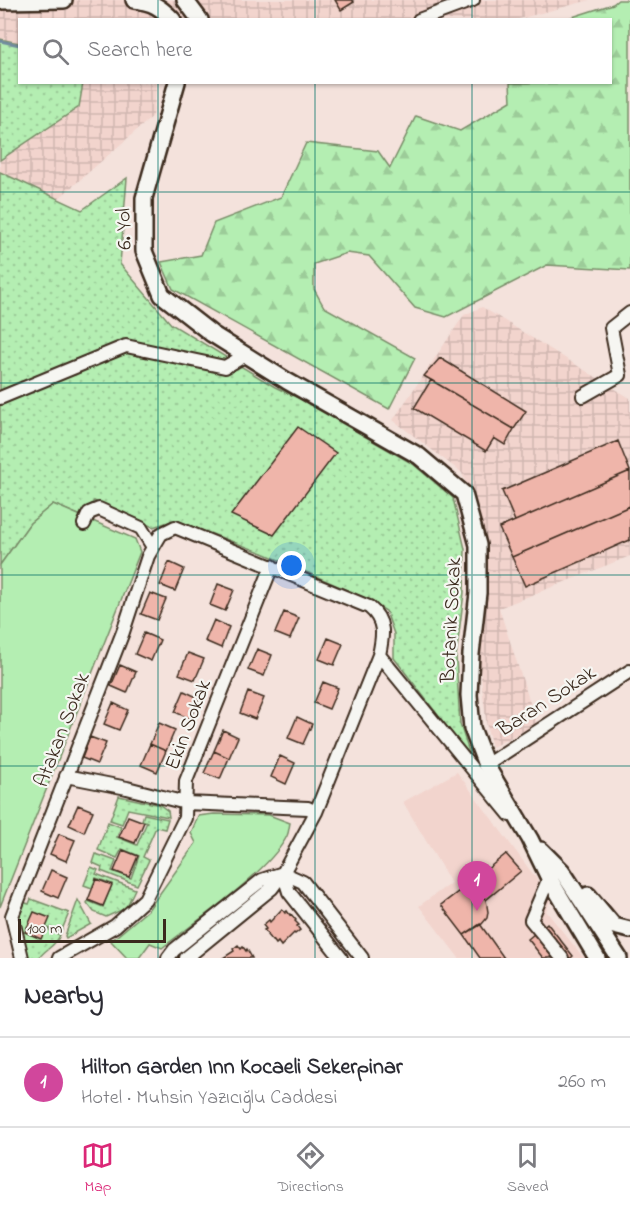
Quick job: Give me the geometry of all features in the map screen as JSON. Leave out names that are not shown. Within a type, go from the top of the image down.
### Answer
[{"type":"main road","points":[[0,1],[64,0]]},
{"type":"main road","points":[[134,0],[149,2],[171,18]]},
{"type":"main road","points":[[185,0],[198,18]]},
{"type":"main road","points":[[166,117],[176,84]]},
{"type":"main road","points":[[166,117],[187,84]]},
{"type":"main road","name":"6. Yol","points":[[166,117],[144,198],[144,251],[162,295],[212,334],[287,381]]},
{"type":"main road","name":"Botanik Sokak","points":[[287,381],[419,456],[464,494],[477,545],[478,593],[469,695],[472,728],[486,765],[530,839],[556,875]]},
{"type":"main road","points":[[556,875],[581,888],[614,926],[630,930]]},
{"type":"main road","points":[[556,875],[597,958]]},
{"type":"main road","points":[[556,875],[619,958]]},
{"type":"street","points":[[424,18],[473,0]]},
{"type":"street","points":[[583,396],[620,375],[611,328],[630,313]]},
{"type":"street","points":[[0,398],[126,346],[225,367],[246,355]]},
{"type":"street","points":[[84,524],[89,513],[99,509],[141,528],[153,547]]},
{"type":"street","name":"Atakan Sokak","points":[[22,958],[12,916],[123,633],[148,556],[160,534],[175,527],[272,566]]},
{"type":"street","points":[[272,566],[369,607],[376,613],[382,624],[379,655],[316,812],[283,873],[289,892],[341,958]]},
{"type":"street","name":"Ekin Sokak","points":[[59,958],[115,926],[145,899],[185,818],[186,781],[272,566]]},
{"type":"street","points":[[379,655],[530,839]]},
{"type":"street","name":"Baran Sokak","points":[[486,765],[630,671]]},
{"type":"street","points":[[66,776],[186,803],[308,808],[316,812]]},
{"type":"street","points":[[178,956],[262,880],[283,873],[303,882],[362,958]]},
{"type":"street","points":[[556,875],[531,920],[562,958]]},
{"type":"shaded area","points":[[0,0],[590,0],[522,18],[18,18],[18,84],[157,84],[153,116],[25,228],[0,295]]},
{"type":"shaded area","points":[[482,307],[630,398],[630,556],[499,608],[537,724],[492,747],[487,728],[479,661],[484,614],[487,540],[462,473],[393,420],[464,315]]},
{"type":"shaded area","points":[[457,772],[551,899],[546,911],[584,958],[459,958],[419,906],[451,883],[403,802]]},
{"type":"green space","points":[[618,0],[630,0],[630,270],[547,265],[446,317],[415,308],[369,256],[347,253],[314,264],[314,289],[324,307],[415,358],[389,409],[173,289],[161,262],[201,255],[214,223],[281,197],[306,143],[378,151],[390,168],[416,116],[460,131],[511,101],[510,84],[612,84],[612,18],[569,18],[613,4]]},
{"type":"green space","points":[[0,39],[18,43],[18,84],[83,84],[79,107],[0,160]]},
{"type":"green space","points":[[0,172],[82,210],[127,178],[120,264],[171,324],[275,387],[413,464],[453,498],[465,549],[464,593],[456,657],[460,724],[471,758],[394,658],[394,634],[386,611],[365,598],[263,553],[175,520],[153,527],[94,501],[81,516],[53,504],[30,523],[0,565]]},
{"type":"green space","points":[[53,504],[135,539],[140,552],[0,907],[0,565],[30,523]]},
{"type":"green space","points":[[119,796],[160,805],[168,811],[169,817],[128,809],[122,824],[110,820]]},
{"type":"green space","points":[[144,814],[168,819],[165,829],[156,827],[143,857],[149,860],[137,885],[101,871],[102,867],[93,863],[96,854],[116,861],[112,871],[131,878],[139,856],[122,849],[117,858],[98,850],[108,822],[121,827],[117,837],[137,845],[147,822],[142,820]]},
{"type":"green space","points":[[269,815],[290,823],[287,836],[278,850],[265,865],[230,896],[162,948],[150,943],[139,958],[127,958],[111,941],[148,910],[196,843],[191,833],[198,816]]},
{"type":"green space","points":[[91,867],[98,870],[96,874],[135,889],[126,908],[106,917],[94,912],[87,903],[88,901],[103,907],[112,884],[96,878],[92,888],[84,885]]},
{"type":"green space","points":[[31,899],[69,913],[61,932],[47,929],[60,935],[39,958],[24,958],[15,922],[20,901],[29,904]]},
{"type":"green space","points":[[78,900],[91,924],[66,938],[65,936]]},
{"type":"building","points":[[335,0],[352,0],[354,2],[341,10]]},
{"type":"building","points":[[440,358],[526,411],[514,429],[424,376]]},
{"type":"building","points":[[431,380],[514,429],[505,445],[494,438],[486,451],[414,408]]},
{"type":"building","points":[[298,427],[336,453],[274,535],[231,515]]},
{"type":"building","points":[[618,441],[630,471],[515,521],[502,491]]},
{"type":"building","points":[[630,471],[630,506],[512,557],[499,528]]},
{"type":"building","points":[[630,506],[630,540],[525,586],[512,557]]},
{"type":"building","points":[[169,562],[184,569],[175,591],[160,585]]},
{"type":"building","points":[[218,584],[234,590],[225,611],[210,605]]},
{"type":"building","points":[[150,593],[166,599],[157,620],[141,614]]},
{"type":"building","points":[[284,612],[299,618],[290,639],[275,633]]},
{"type":"building","points":[[214,620],[229,627],[221,648],[205,641]]},
{"type":"building","points":[[144,633],[160,640],[151,661],[135,654]]},
{"type":"building","points":[[328,638],[343,644],[334,665],[319,659]]},
{"type":"building","points":[[257,649],[272,655],[264,676],[248,670]]},
{"type":"building","points":[[188,653],[204,659],[195,680],[179,674]]},
{"type":"building","points":[[120,665],[136,672],[127,693],[111,686]]},
{"type":"building","points":[[323,682],[338,688],[329,709],[314,703]]},
{"type":"building","points":[[184,691],[199,698],[190,719],[175,712]]},
{"type":"building","points":[[248,692],[264,698],[255,719],[240,713]]},
{"type":"building","points":[[113,703],[128,710],[119,730],[104,724]]},
{"type":"building","points":[[297,717],[312,724],[303,744],[288,738]]},
{"type":"building","points":[[159,723],[175,730],[166,751],[150,744]]},
{"type":"building","points":[[223,730],[238,737],[229,758],[214,751]]},
{"type":"building","points":[[90,737],[106,743],[97,764],[82,758]]},
{"type":"building","points":[[150,744],[166,751],[157,772],[141,765]]},
{"type":"building","points":[[214,751],[229,758],[220,779],[204,773]]},
{"type":"building","points":[[280,756],[295,763],[286,784],[271,777]]},
{"type":"building","points":[[78,805],[93,811],[84,832],[69,825]]},
{"type":"building","points":[[128,816],[144,822],[135,843],[119,837]]},
{"type":"building","points":[[59,834],[75,840],[66,861],[50,854]]},
{"type":"building","points":[[123,850],[138,856],[129,877],[114,871]]},
{"type":"building","points":[[506,854],[521,871],[486,900],[471,882]]},
{"type":"building","points":[[51,870],[67,877],[58,898],[42,891]]},
{"type":"building","points":[[96,879],[112,885],[103,906],[88,900]]},
{"type":"building","points":[[471,882],[486,900],[488,912],[482,924],[464,935],[441,905]]},
{"type":"building","points":[[282,909],[285,913],[287,911],[291,914],[300,930],[281,946],[278,942],[276,944],[272,941],[263,925],[269,920],[270,922]]},
{"type":"building","points":[[34,912],[50,918],[41,939],[25,932]]},
{"type":"building","points":[[547,923],[573,956],[571,958],[543,958],[528,939]]},
{"type":"building","points":[[480,924],[504,958],[480,958],[464,935]]},
{"type":"building","points":[[238,945],[241,949],[243,947],[246,951],[247,949],[252,958],[223,958],[234,951],[233,949]]},
{"type":"waterway","points":[[0,41],[18,45]]},
{"type":"place","name":"Hilton Garden Inn Kocaeli Sekerpinar","points":[[477,911]]}]
